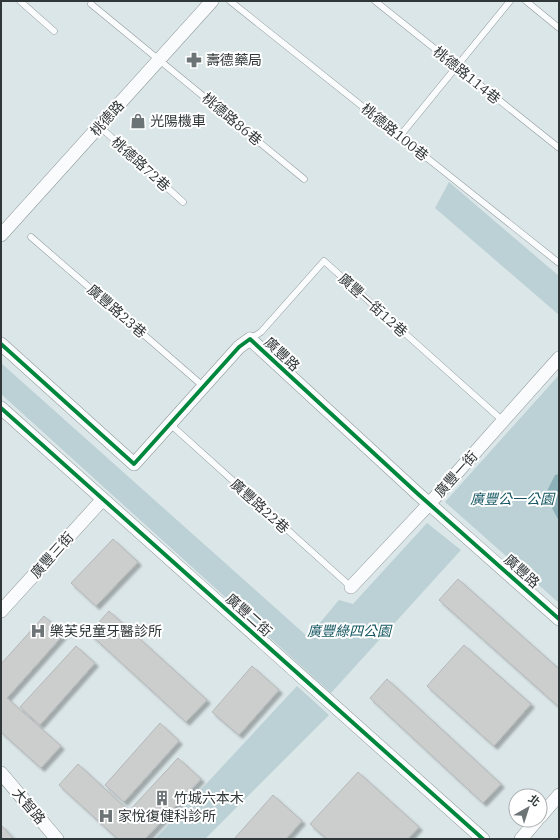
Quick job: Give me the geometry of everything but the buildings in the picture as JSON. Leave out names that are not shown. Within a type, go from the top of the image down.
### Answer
[{"type":"street","name":"桃德路","points":[[2,233],[212,1]]},
{"type":"street","name":"廣豐路","points":[[1,344],[134,464],[239,347],[250,339],[559,618]]},
{"type":"street","name":"廣豐一街","points":[[351,587],[430,503],[559,358]]},
{"type":"street","name":"廣豐二街","points":[[1,408],[483,839]]},
{"type":"street","name":"廣豐三街","points":[[1,611],[103,499]]},
{"type":"street","name":"大智路","points":[[1,772],[57,839]]},
{"type":"street","points":[[548,808],[559,795]]},
{"type":"street","points":[[521,839],[530,828]]},
{"type":"lane","points":[[20,1],[54,31]]},
{"type":"lane","name":"桃德路100巷","points":[[230,1],[559,263]]},
{"type":"lane","name":"桃德路114巷","points":[[375,1],[559,148]]},
{"type":"lane","points":[[400,136],[510,1]]},
{"type":"lane","points":[[526,1],[559,28]]},
{"type":"lane","name":"桃德路86巷","points":[[91,4],[160,59],[304,179]]},
{"type":"lane","name":"桃德路72巷","points":[[99,126],[183,202]]},
{"type":"lane","name":"廣豐路23巷","points":[[31,237],[203,386]]},
{"type":"lane","name":"廣豐一街12巷","points":[[250,339],[261,332],[324,261],[503,421]]},
{"type":"lane","name":"廣豐路22巷","points":[[170,424],[351,587]]},
{"type":"green space","points":[[449,182],[559,276],[559,315],[435,208]]},
{"type":"green space","name":"廣豐綠四公園","points":[[1,363],[308,637],[339,600],[353,604],[427,523],[461,550],[331,693],[1,394]]},
{"type":"green space","name":"廣豐公一公園","points":[[559,375],[559,603],[445,502]]},
{"type":"green space","points":[[297,686],[329,715],[205,839],[155,839]]},
{"type":"water","points":[[559,474],[559,521],[545,495],[555,475]]},
{"type":"cycle path","points":[[1,344],[134,464],[239,347],[250,339],[418,494],[559,619]]},
{"type":"cycle path","points":[[1,408],[483,839]]},
{"type":"place","name":"壽德藥局","points":[[194,60]]},
{"type":"place","name":"光陽機車","points":[[138,121]]},
{"type":"place","name":"樂芙兒童牙醫診所","points":[[38,631]]},
{"type":"place","name":"竹城六本木","points":[[162,798]]},
{"type":"place","name":"家悅復健科診所","points":[[106,816]]}]
